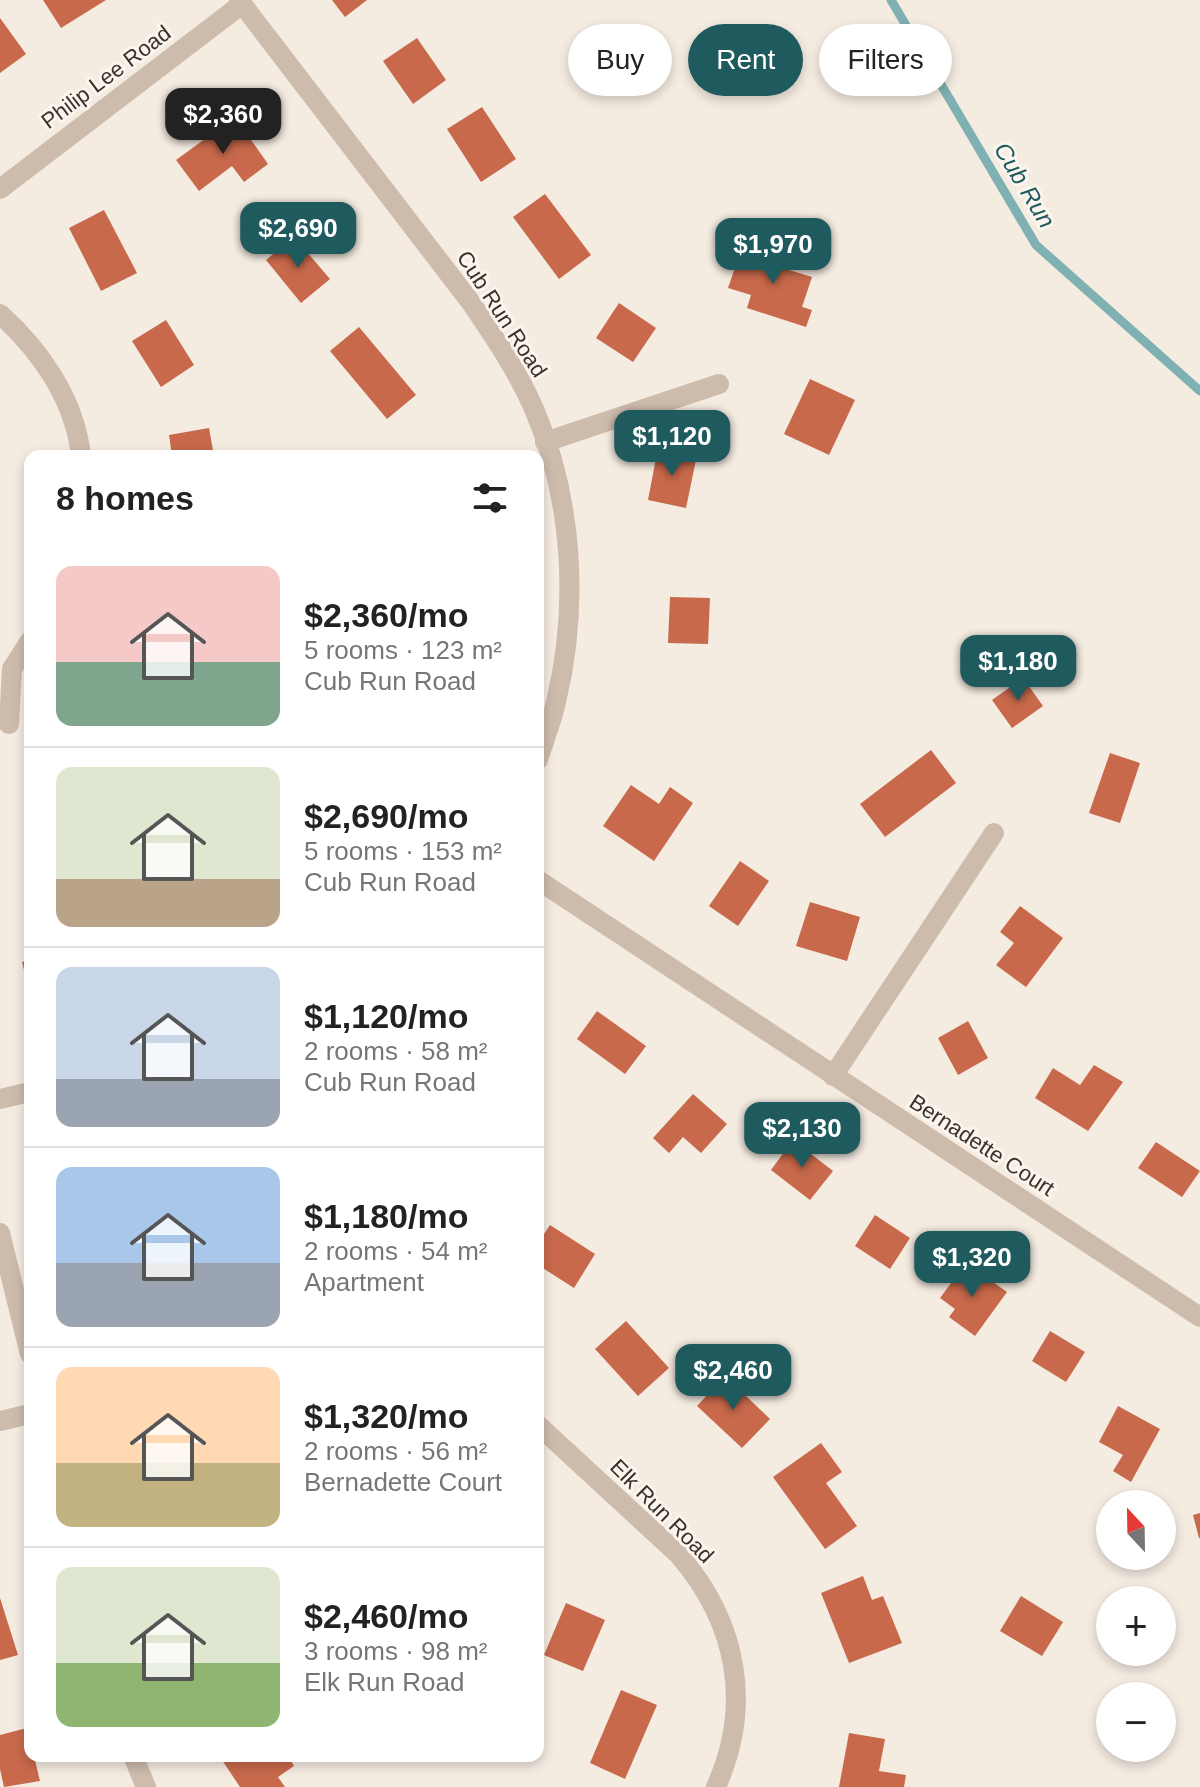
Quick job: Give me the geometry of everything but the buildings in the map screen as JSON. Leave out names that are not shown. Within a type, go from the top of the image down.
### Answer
[{"type":"street","name":"Philip Lee Road","points":[[0,189],[240,2]]},
{"type":"street","name":"Cub Run Road","points":[[240,2],[472,304],[506,355],[534,409],[560,493],[570,577],[564,656],[556,702],[544,741]]},
{"type":"street","points":[[0,314],[30,344],[50,371],[70,413],[79,450]]},
{"type":"street","points":[[545,442],[719,384]]},
{"type":"street","points":[[9,724],[12,669],[24,650]]},
{"type":"street","points":[[833,1076],[994,833]]},
{"type":"street","name":"Bernadette Court","points":[[544,884],[1200,1317]]},
{"type":"street","points":[[0,1099],[24,1093]]},
{"type":"street","points":[[0,1233],[24,1330]]},
{"type":"street","points":[[0,1421],[24,1415]]},
{"type":"street","name":"Elk Run Road","points":[[544,1431],[679,1555],[708,1593],[719,1614],[727,1635],[737,1701],[732,1745],[716,1787]]},
{"type":"street","points":[[136,1762],[146,1787]]},
{"type":"waterway","name":"Cub Run","points":[[891,0],[1036,245],[1200,391]]}]
